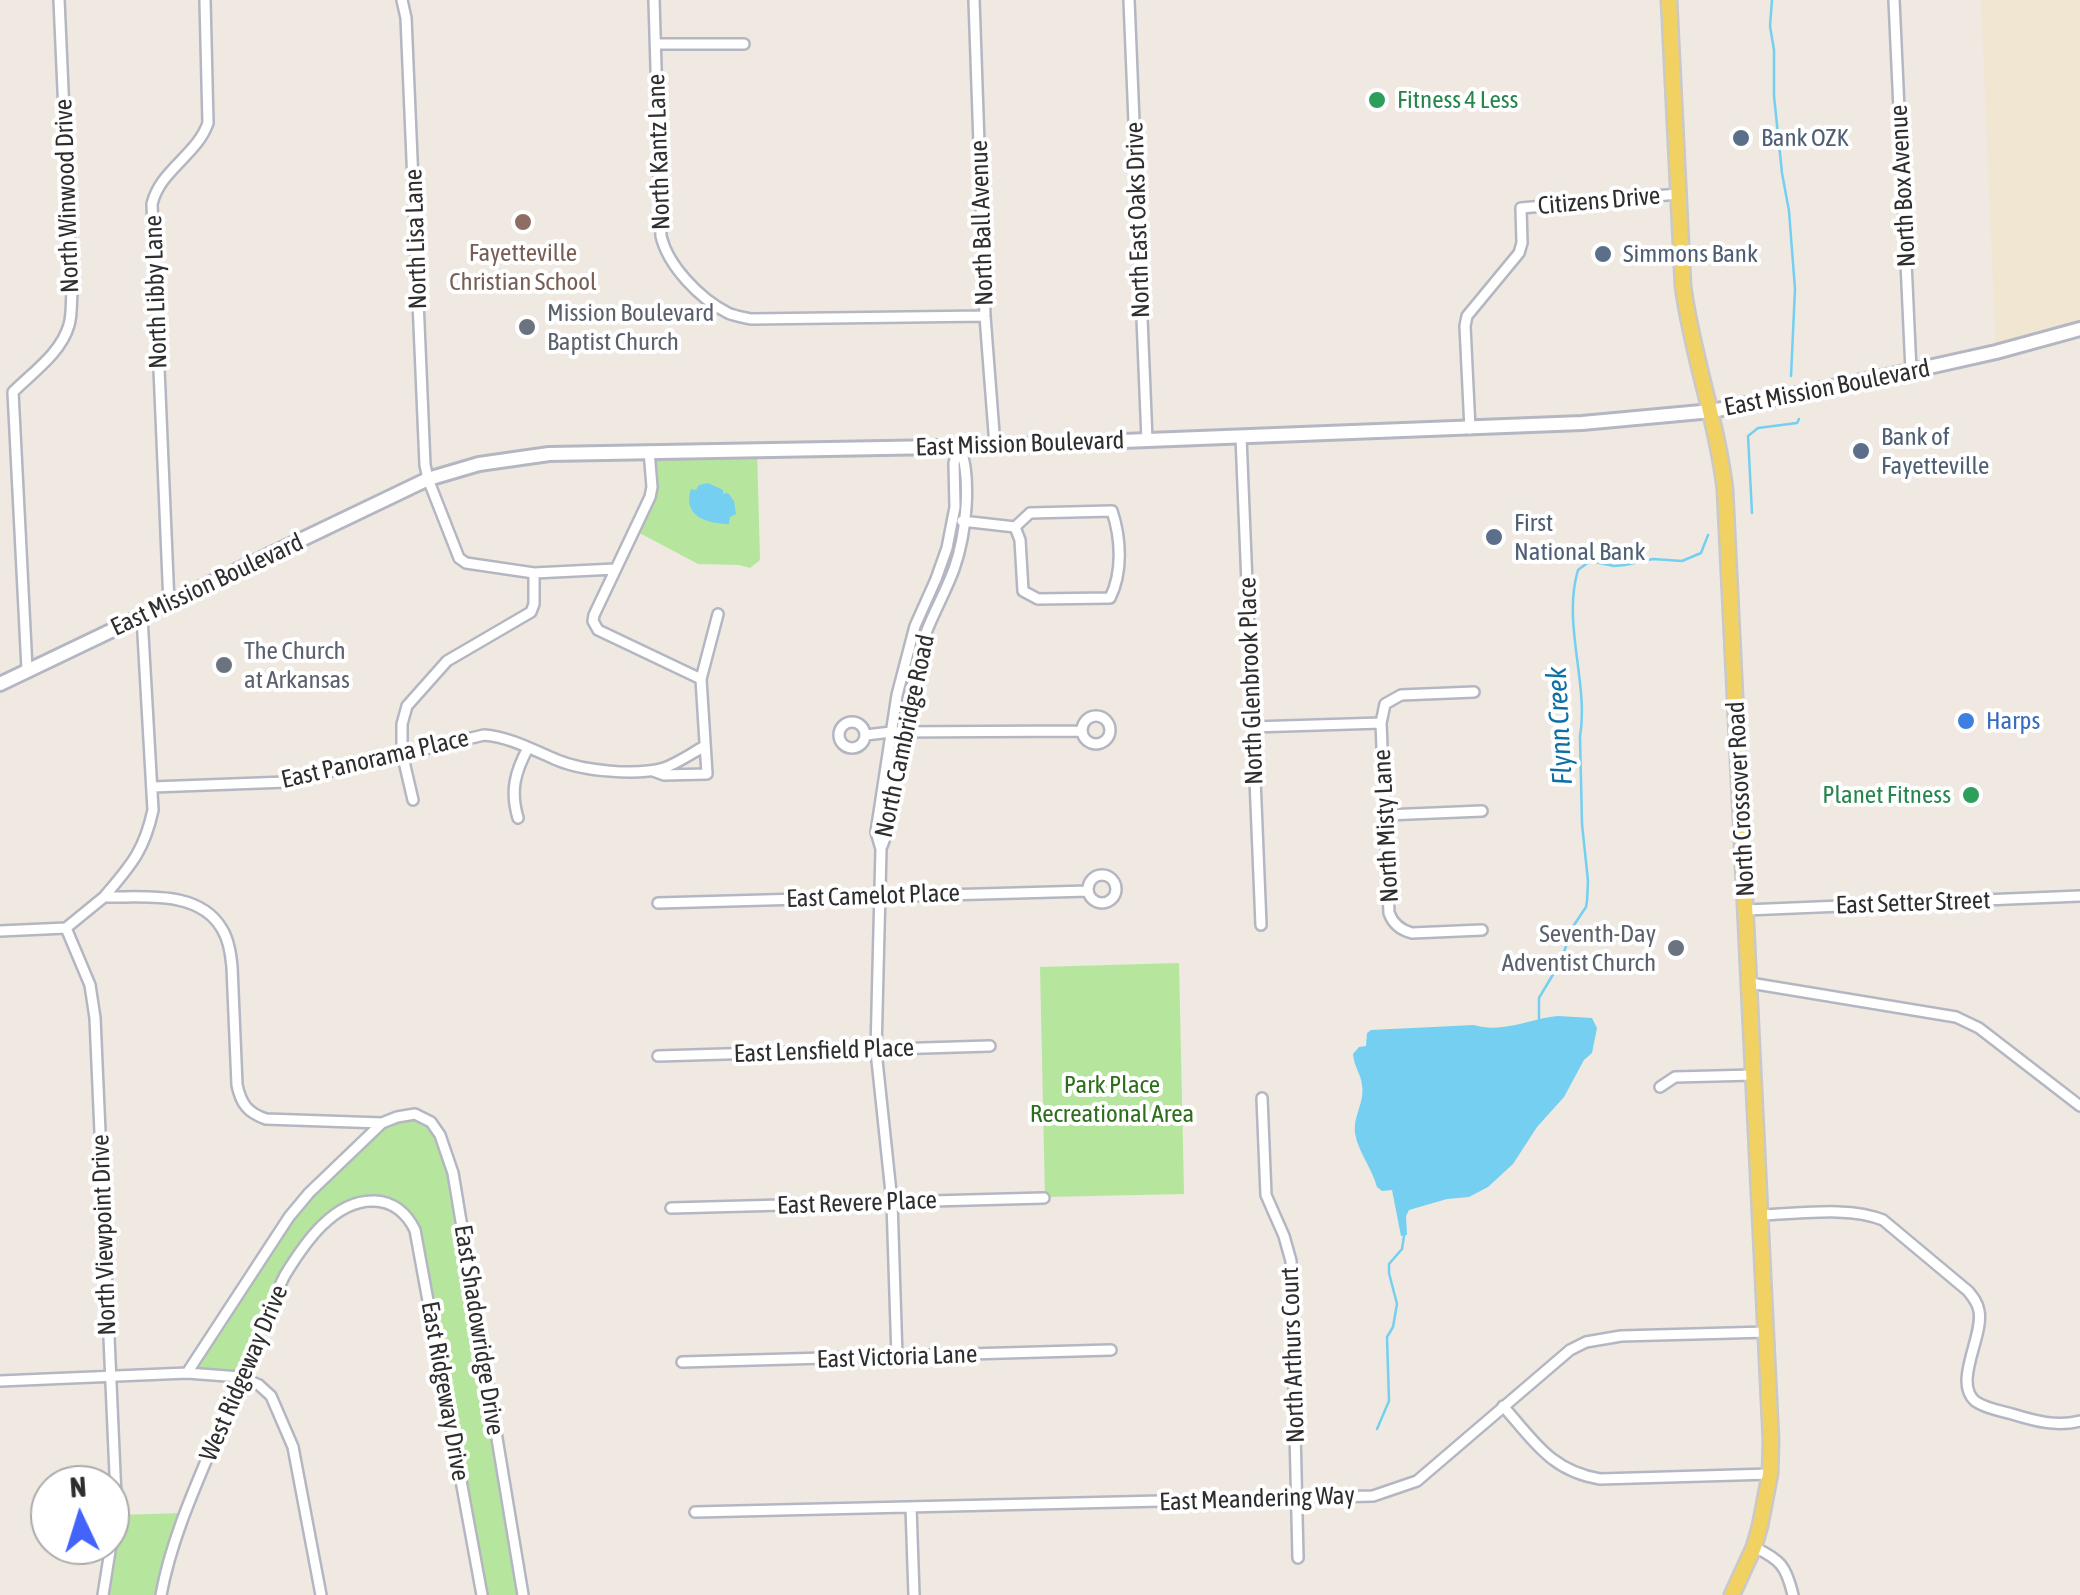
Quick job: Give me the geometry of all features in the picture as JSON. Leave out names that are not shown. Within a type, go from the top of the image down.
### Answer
[{"type":"main road","name":"North Crossover Road","points":[[1669,0],[1688,314],[1726,490],[1767,1332],[1770,1474],[1754,1547],[1732,1595]]},
{"type":"main road","name":"East Mission Boulevard","points":[[0,684],[428,479],[524,456],[995,446],[1552,426],[1712,411],[1912,372],[2080,330]]},
{"type":"street","name":"North Winwood Drive","points":[[13,392],[62,342],[70,322],[59,0]]},
{"type":"street","name":"North Libby Lane","points":[[169,604],[152,204],[161,183],[200,141],[208,123],[204,0]]},
{"type":"street","name":"North Lisa Lane","points":[[402,0],[406,18],[428,479],[459,558],[466,563],[534,573]]},
{"type":"street","name":"North Kantz Lane","points":[[654,0],[661,236],[678,272],[729,313],[750,319],[985,316]]},
{"type":"street","name":"North Ball Avenue","points":[[974,0],[985,316],[995,446]]},
{"type":"street","name":"North East Oaks Drive","points":[[1129,0],[1147,440]]},
{"type":"street","name":"North Box Avenue","points":[[1894,0],[1912,372]]},
{"type":"street","points":[[656,44],[744,44]]},
{"type":"street","name":"Citizens Drive","points":[[1470,429],[1465,326],[1472,310],[1519,252],[1523,232],[1521,208],[1678,194]]},
{"type":"street","points":[[0,392],[13,392],[27,669]]},
{"type":"street","name":"North Glenbrook Place","points":[[1242,437],[1261,925]]},
{"type":"street","name":"North Cambridge Road","points":[[897,1357],[892,1202],[876,1051],[881,849],[876,832],[897,732],[905,660],[959,520],[954,463],[960,446]]},
{"type":"street","points":[[649,451],[650,496],[594,615],[594,626],[701,679]]},
{"type":"street","points":[[1112,511],[1118,529],[1119,581],[1110,598],[1038,599],[1023,591],[1020,540],[1015,527],[1030,513],[1112,511]]},
{"type":"street","points":[[959,520],[1015,527]]},
{"type":"street","points":[[412,800],[402,753],[402,724],[407,706],[447,661],[531,612],[534,573],[616,569]]},
{"type":"street","points":[[704,746],[701,679],[718,614]]},
{"type":"street","points":[[0,931],[66,928],[104,897],[144,845],[154,810],[154,787],[142,616]]},
{"type":"street","points":[[1253,727],[1381,724],[1385,704],[1392,698],[1474,692]]},
{"type":"street","name":"North Misty Lane","points":[[1381,724],[1389,913],[1397,926],[1412,933],[1482,930]]},
{"type":"street","points":[[866,735],[1080,731]]},
{"type":"street","name":"East Panorama Place","points":[[154,787],[286,782],[484,735],[506,738],[578,768],[594,770],[650,770],[666,767],[704,746],[707,750],[707,774],[664,775],[650,770]]},
{"type":"street","points":[[518,818],[514,782],[528,748]]},
{"type":"street","points":[[1386,814],[1482,811]]},
{"type":"street","name":"East Camelot Place","points":[[658,904],[1088,891]]},
{"type":"street","points":[[104,897],[164,896],[187,902],[222,928],[232,967],[237,1085],[240,1098],[254,1115],[266,1119],[382,1124]]},
{"type":"street","name":"East Setter Street","points":[[1746,910],[2080,896]]},
{"type":"street","name":"North Viewpoint Drive","points":[[66,928],[90,984],[96,1018],[115,1515],[104,1595]]},
{"type":"street","points":[[1750,983],[1956,1017],[1979,1028],[2080,1106]]},
{"type":"street","name":"East Lensfield Place","points":[[658,1056],[990,1046]]},
{"type":"street","points":[[1660,1087],[1676,1076],[1754,1075]]},
{"type":"street","name":"North Arthurs Court","points":[[1262,1098],[1266,1195],[1292,1261],[1298,1558]]},
{"type":"street","name":"East Shadowridge Drive","points":[[382,1124],[415,1114],[431,1122],[447,1152],[523,1595]]},
{"type":"street","points":[[187,1373],[289,1217],[382,1124]]},
{"type":"street","name":"East Revere Place","points":[[671,1208],[1044,1198]]},
{"type":"street","name":"West Ridgeway Drive","points":[[161,1595],[172,1548],[285,1276],[330,1218],[365,1200],[384,1201]]},
{"type":"street","name":"East Ridgeway Drive","points":[[384,1201],[410,1219],[418,1240],[482,1595]]},
{"type":"street","points":[[1761,1215],[1855,1213],[1884,1220],[1976,1301],[1980,1324],[1967,1381],[1974,1400],[2032,1420],[2062,1425],[2080,1421]]},
{"type":"street","name":"East Meandering Way","points":[[695,1512],[1372,1496],[1418,1481],[1570,1350],[1586,1342],[1621,1336],[1767,1332]]},
{"type":"street","name":"East Victoria Lane","points":[[682,1362],[1112,1350]]},
{"type":"street","points":[[0,1381],[187,1373],[240,1377],[258,1385],[271,1396],[296,1458],[321,1595]]},
{"type":"street","points":[[1503,1406],[1546,1456],[1585,1476],[1600,1479],[1770,1474]]},
{"type":"street","points":[[911,1507],[914,1595]]},
{"type":"street","points":[[1754,1547],[1787,1570],[1793,1595]]},
{"type":"shaded area","points":[[1981,0],[2080,0],[2080,329],[1996,352]]},
{"type":"green space","points":[[757,449],[760,560],[750,568],[698,564],[634,530],[650,497],[649,451]]},
{"type":"green space","name":"Park Place Recreational Area","points":[[1179,963],[1184,1194],[1045,1197],[1040,967]]},
{"type":"green space","points":[[415,1114],[431,1122],[447,1151],[523,1595],[482,1595],[418,1240],[399,1209],[365,1200],[330,1218],[285,1276],[240,1377],[187,1373],[289,1217],[382,1123]]},
{"type":"green space","points":[[186,1513],[161,1595],[103,1595],[108,1565],[130,1565],[130,1515]]},
{"type":"water","points":[[708,483],[723,490],[723,494],[728,493],[734,501],[736,514],[730,517],[729,524],[705,520],[693,512],[691,489]]},
{"type":"water","points":[[1558,1016],[1592,1018],[1597,1028],[1592,1053],[1564,1097],[1537,1127],[1513,1164],[1488,1187],[1469,1197],[1409,1210],[1407,1235],[1401,1236],[1392,1190],[1377,1187],[1355,1133],[1362,1091],[1353,1054],[1366,1046],[1367,1033],[1474,1025],[1496,1028]]},
{"type":"waterway","name":"Flynn Creek","points":[[1772,0],[1774,96],[1795,289],[1791,376]]},
{"type":"waterway","name":"Flynn Creek","points":[[1752,513],[1748,436],[1758,428],[1797,423],[1799,419]]},
{"type":"waterway","name":"Flynn Creek","points":[[1539,1019],[1539,998],[1561,961],[1572,928],[1587,901],[1581,696],[1573,611],[1578,570],[1590,561],[1614,566],[1653,559],[1682,561],[1701,553],[1708,535]]},
{"type":"waterway","points":[[1377,1429],[1389,1401],[1387,1337],[1397,1304],[1389,1264],[1402,1249],[1404,1236]]},
{"type":"place","name":"Fitness 4 Less","points":[[1377,100]]},
{"type":"place","name":"Bank OZK","points":[[1741,138]]},
{"type":"place","name":"Fayetteville Christian School","points":[[523,222]]},
{"type":"place","name":"Simmons Bank","points":[[1603,254]]},
{"type":"place","name":"Mission Boulevard Baptist Church","points":[[527,327]]},
{"type":"place","name":"Bank of Fayetteville","points":[[1861,451]]},
{"type":"place","name":"First National Bank","points":[[1494,537]]},
{"type":"place","name":"The Church at Arkansas","points":[[224,665]]},
{"type":"place","name":"Harps","points":[[1966,721]]},
{"type":"place","name":"Planet Fitness","points":[[1971,795]]},
{"type":"place","name":"Seventh-Day Adventist Church","points":[[1676,948]]}]
